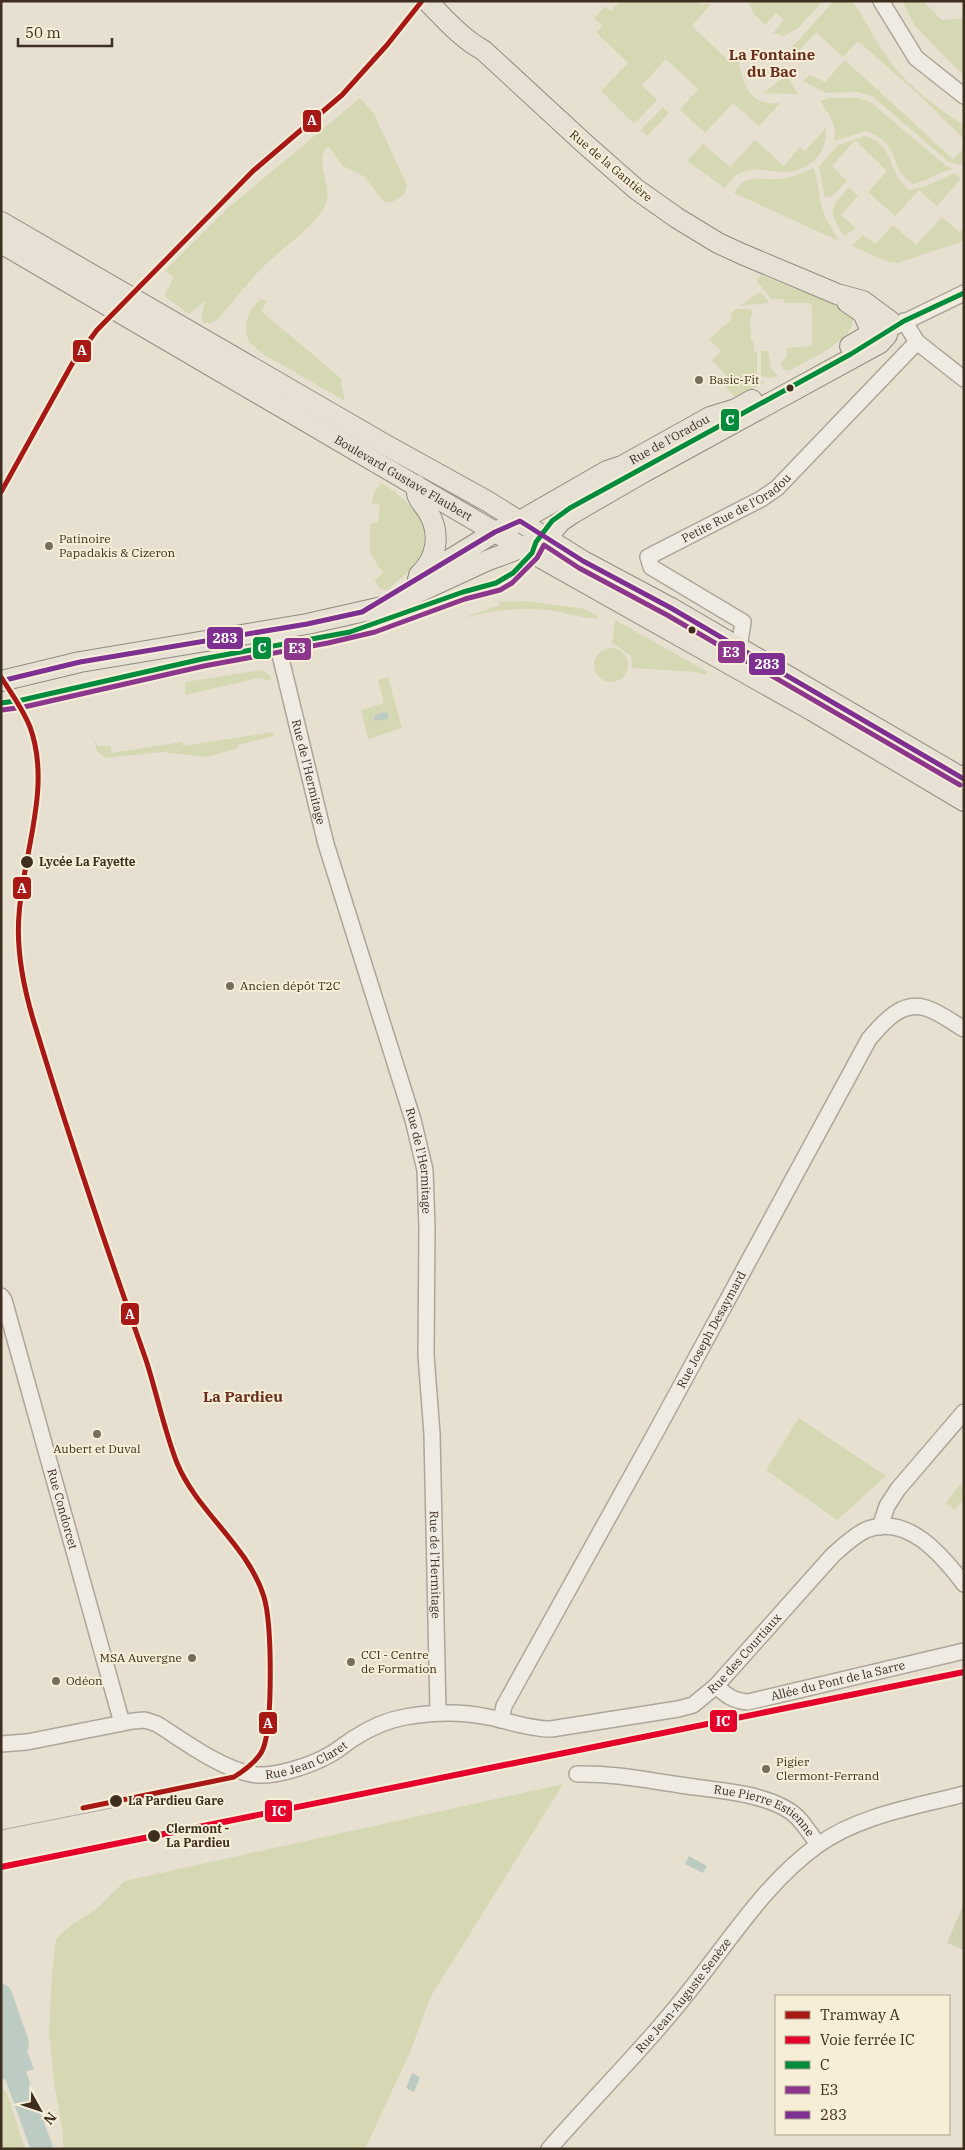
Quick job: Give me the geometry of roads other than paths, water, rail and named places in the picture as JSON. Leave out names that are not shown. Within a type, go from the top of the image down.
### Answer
[{"type":"main road","name":"Rue de la Gantière","points":[[427,1],[621,177],[677,218],[718,243],[838,294],[863,302],[885,316],[890,321],[889,328]]},
{"type":"main road","name":"Rue de la Gantière","points":[[442,1],[481,39],[483,50]]},
{"type":"main road","name":"Boulevard Gustave Flaubert","points":[[1,222],[520,522],[583,561],[652,597],[964,779]]},
{"type":"main road","name":"Boulevard Gustave Flaubert","points":[[1,243],[494,532],[813,711],[964,801]]},
{"type":"main road","name":"Rue de l'Oradou","points":[[362,612],[494,532],[520,522],[607,471],[622,466],[710,417],[736,409],[889,328]]},
{"type":"main road","name":"Rue de l'Oradou","points":[[547,538],[561,521],[573,513],[880,343],[887,335],[889,328]]},
{"type":"main road","points":[[412,582],[425,570],[431,560],[435,551],[437,536],[430,517],[417,499],[416,485]]},
{"type":"main road","points":[[1,681],[80,662],[274,630],[391,605],[438,582],[522,546],[547,538]]},
{"type":"street","points":[[881,1],[916,58],[964,96]]},
{"type":"street","name":"Rue de l'Oradou","points":[[889,328],[964,293]]},
{"type":"street","points":[[889,328],[917,342],[964,379]]},
{"type":"street","name":"Petite Rue de l'Oradou","points":[[739,648],[743,622],[651,567],[648,557],[761,499],[777,488],[917,342]]},
{"type":"street","name":"Rue de l'Hermitage","points":[[274,630],[326,844],[414,1120],[425,1170],[427,1228],[426,1355],[432,1434],[438,1712]]},
{"type":"street","name":"Rue Joseph Desaymard","points":[[501,1720],[504,1706],[869,1039],[888,1017],[907,1007],[925,1007],[964,1028]]},
{"type":"street","name":"Rue Condorcet","points":[[1,1296],[4,1300],[122,1723]]},
{"type":"street","points":[[964,1412],[898,1489],[887,1506],[880,1528],[893,1527],[905,1530],[921,1539],[950,1566],[964,1584]]},
{"type":"street","name":"Rue des Courtiaux","points":[[438,1712],[469,1714],[534,1729],[551,1729],[694,1705],[716,1686],[832,1556],[850,1540],[866,1530],[880,1528]]},
{"type":"street","name":"Allée du Pont de la Sarre","points":[[716,1686],[728,1697],[737,1701],[748,1702],[964,1651]]},
{"type":"street","name":"Rue Jean Claret","points":[[1,1744],[27,1742],[145,1720],[157,1724],[230,1767],[252,1775],[267,1775],[302,1766],[330,1754],[356,1737],[402,1717],[438,1712]]},
{"type":"street","name":"Rue Pierre Estienne","points":[[577,1774],[596,1773],[639,1778],[721,1790],[773,1802],[790,1810],[818,1844],[850,1827],[873,1818],[964,1794]]},
{"type":"street","name":"Rue Jean-Auguste Senèze","points":[[549,2149],[590,2105],[697,1981],[768,1892],[796,1863],[818,1844]]},
{"type":"waterway","points":[[1,1995],[18,2043],[13,2068],[42,2149]]},
{"type":"tram line","name":"A","points":[[1,492],[72,364],[97,330],[253,171],[342,95],[387,45],[422,1]]},
{"type":"tram line","name":"A","points":[[1,677],[30,727],[36,750],[38,773],[37,797],[18,928],[21,968],[29,1006],[116,1275],[146,1360],[177,1463],[186,1481],[235,1545],[256,1578],[264,1597],[269,1628],[270,1697],[268,1718],[263,1749],[255,1761],[234,1777],[83,1808]]},
{"type":"tram line","points":[[174,1454],[175,1443]]},
{"type":"tram line","points":[[1,1830],[117,1807]]},
{"type":"rail line","name":"IC","points":[[1,1867],[964,1672]]},
{"type":"place","name":"Basic-Fit","points":[[699,380]]},
{"type":"place","name":"Patinoire Papadakis & Cizeron","points":[[49,546]]},
{"type":"place","name":"Lycée La Fayette","points":[[27,862]]},
{"type":"place","name":"Ancien dépôt T2C","points":[[230,986]]},
{"type":"place","name":"Aubert et Duval","points":[[97,1434]]},
{"type":"place","name":"MSA Auvergne","points":[[192,1658]]},
{"type":"place","name":"CCI - Centre de Formation","points":[[351,1662]]},
{"type":"place","name":"Odéon","points":[[56,1681]]},
{"type":"place","name":"Pigier Clermont-Ferrand","points":[[766,1769]]},
{"type":"place","name":"La Pardieu Gare","points":[[116,1801]]},
{"type":"place","name":"Clermont - La Pardieu","points":[[154,1836]]},
{"type":"district","name":"La Fontaine du Bac","points":[[772,64]]},
{"type":"district","name":"La Pardieu","points":[[243,1397]]}]
